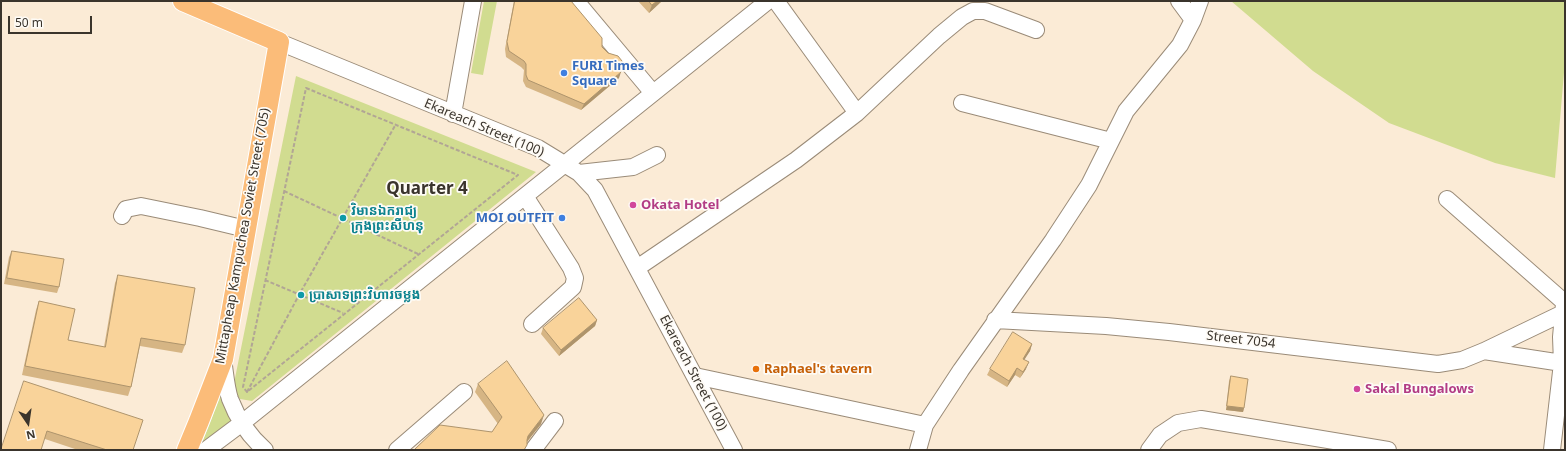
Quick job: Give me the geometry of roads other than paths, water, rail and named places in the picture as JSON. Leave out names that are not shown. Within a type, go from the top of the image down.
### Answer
[{"type":"main road","name":"Ekareach Street (100)","points":[[182,1],[278,42]]},
{"type":"main road","name":"Mittapheap Kampuchea Soviet Street (705)","points":[[187,450],[223,359],[278,42]]},
{"type":"street","points":[[453,114],[473,1]]},
{"type":"street","points":[[576,1],[653,93]]},
{"type":"street","points":[[206,450],[242,423],[565,165],[768,1]]},
{"type":"street","points":[[776,1],[857,113]]},
{"type":"street","points":[[1179,1],[1193,20]]},
{"type":"street","points":[[918,450],[925,425],[1088,185],[1126,111],[1180,45],[1193,20],[1200,1]]},
{"type":"street","points":[[637,268],[796,160],[857,113],[939,36],[962,17],[973,11],[985,11],[1036,30]]},
{"type":"street","name":"Ekareach Street (100)","points":[[278,42],[538,148],[579,173],[595,190],[734,450]]},
{"type":"street","points":[[962,103],[1111,141]]},
{"type":"street","points":[[579,173],[633,167],[657,155]]},
{"type":"street","points":[[525,196],[571,268],[575,278],[573,287],[532,324]]},
{"type":"street","points":[[1447,199],[1564,304],[1561,338],[1564,361],[1552,450]]},
{"type":"street","points":[[122,216],[126,209],[141,206],[246,229]]},
{"type":"street","name":"Street 7054","points":[[995,320],[1106,326],[1169,332],[1438,364],[1462,360],[1484,352],[1564,304]]},
{"type":"street","name":"Street 7054","points":[[1484,352],[1564,361]]},
{"type":"street","points":[[223,359],[230,398],[242,423],[252,438],[265,450]]},
{"type":"street","points":[[695,376],[925,425]]},
{"type":"street","points":[[397,450],[464,392]]},
{"type":"street","points":[[1149,450],[1160,436],[1178,423],[1201,419],[1388,450]]},
{"type":"street","points":[[533,450],[554,421]]},
{"type":"place","name":"FURI Times Square","points":[[564,73]]},
{"type":"place","name":"Okata Hotel","points":[[633,205]]},
{"type":"place","name":"វិមានឯករាជ្យ ក្រុងព្រះសីហនុ","points":[[343,218]]},
{"type":"place","name":"MOI OUTFIT","points":[[562,218]]},
{"type":"place","name":"ប្រាសាទព្រះវិហារចម្លង","points":[[301,295]]},
{"type":"place","name":"Raphael's tavern","points":[[756,369]]},
{"type":"place","name":"Sakal Bungalows","points":[[1357,389]]},
{"type":"district","name":"Quarter 4","points":[[427,189]]}]
